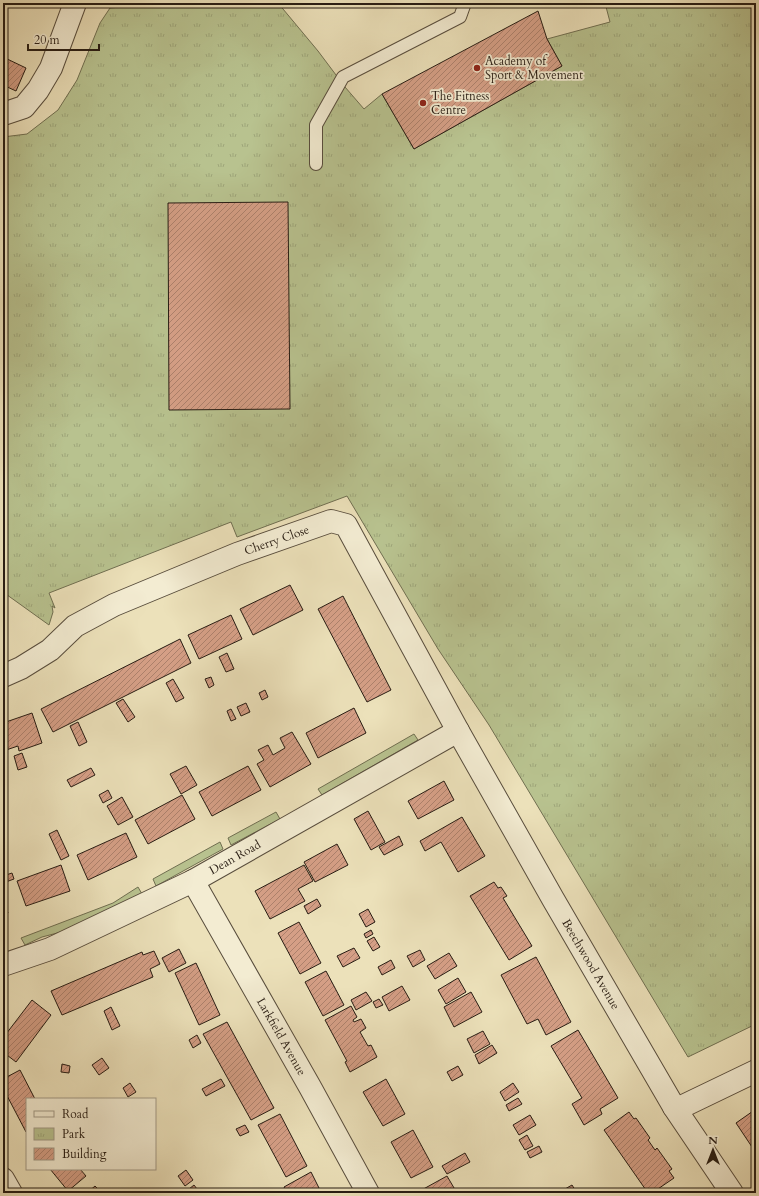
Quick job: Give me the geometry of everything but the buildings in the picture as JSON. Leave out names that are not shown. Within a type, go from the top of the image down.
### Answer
[{"type":"street","points":[[3,114],[24,107],[38,90],[52,68],[75,3]]},
{"type":"street","name":"Cherry Close","points":[[3,676],[21,668],[50,650],[75,626],[114,606],[237,554],[331,521],[346,525],[458,731]]},
{"type":"street","name":"Dean Road","points":[[3,966],[50,949],[193,881],[458,731]]},
{"type":"street","name":"Beechwood Avenue","points":[[458,731],[552,899],[674,1107],[732,1193]]},
{"type":"street","name":"Larkfield Avenue","points":[[193,881],[310,1087],[368,1193]]},
{"type":"street","points":[[674,1107],[677,1109],[756,1071]]},
{"type":"street","points":[[3,1179],[11,1193]]},
{"type":"lane","points":[[316,164],[316,124],[343,77],[460,17],[465,3]]},
{"type":"green space","points":[[165,3],[278,3],[364,109],[382,94],[414,149],[562,66],[547,39],[610,22],[605,3],[756,3],[756,1024],[688,1057],[489,725],[438,649],[347,496],[237,537],[231,522],[49,593],[55,608],[52,606],[53,612],[49,625],[3,592],[3,137],[27,134],[58,110],[77,80],[100,23],[110,8]]},
{"type":"green space","points":[[414,734],[418,740],[322,795],[318,789]]},
{"type":"green space","points":[[276,812],[280,819],[231,845],[228,838]]},
{"type":"green space","points":[[220,842],[223,849],[156,886],[153,879]]},
{"type":"green space","points":[[138,887],[142,894],[65,931],[42,937],[25,945],[21,938],[113,903]]},
{"type":"place","name":"Academy of Sport & Movement","points":[[477,68]]},
{"type":"place","name":"The Fitness Centre","points":[[423,103]]}]
